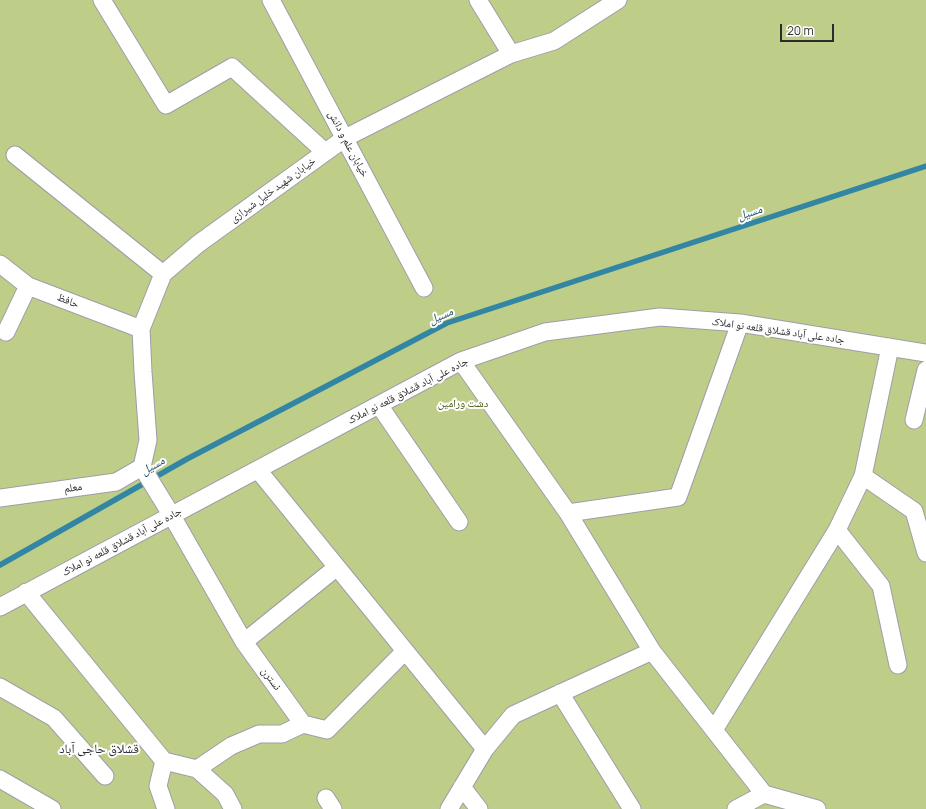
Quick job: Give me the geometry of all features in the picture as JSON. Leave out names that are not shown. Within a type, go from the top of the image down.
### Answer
[{"type":"street","points":[[102,0],[166,105],[232,67],[325,152]]},
{"type":"street","name":"خیابان علم و دانش","points":[[271,0],[424,288]]},
{"type":"street","points":[[478,0],[511,54]]},
{"type":"street","name":"خیابان شهید خلیل شیرازی","points":[[142,469],[148,440],[141,329],[163,274],[198,244],[345,138],[511,54],[554,41],[618,0]]},
{"type":"street","points":[[15,155],[163,274]]},
{"type":"street","name":"حافظ","points":[[0,264],[28,286],[141,329]]},
{"type":"street","points":[[6,332],[28,286]]},
{"type":"street","name":"جاده علی آباد قشلاق قلعه نو املاک","points":[[0,607],[460,362],[545,332],[660,318],[740,323],[926,353]]},
{"type":"street","points":[[568,512],[678,497],[740,323]]},
{"type":"street","points":[[714,730],[837,530],[863,476],[890,347]]},
{"type":"street","points":[[460,362],[568,512],[652,651],[764,794],[816,809]]},
{"type":"street","points":[[914,420],[926,370]]},
{"type":"street","points":[[379,405],[459,522]]},
{"type":"street","points":[[142,469],[172,516]]},
{"type":"street","name":"معلم","points":[[0,498],[116,482],[142,469]]},
{"type":"street","points":[[258,470],[485,749]]},
{"type":"street","points":[[863,476],[914,511],[926,553]]},
{"type":"street","name":"نسترن","points":[[172,516],[244,642],[303,724]]},
{"type":"street","points":[[837,530],[881,586],[898,665]]},
{"type":"street","points":[[244,642],[337,567]]},
{"type":"street","points":[[26,592],[164,761],[197,769],[225,794],[233,809]]},
{"type":"street","points":[[197,769],[231,746],[258,734],[282,734],[303,724],[327,730],[405,651]]},
{"type":"street","points":[[449,809],[485,749],[513,715],[652,651]]},
{"type":"street","points":[[0,687],[54,718],[105,776]]},
{"type":"street","points":[[560,693],[632,809]]},
{"type":"street","points":[[164,761],[158,786],[166,809]]},
{"type":"street","points":[[0,779],[52,809]]},
{"type":"street","points":[[462,787],[479,809]]},
{"type":"street","points":[[736,809],[764,794]]},
{"type":"green space","name":"دشت ورامین","points":[[0,0],[926,0],[926,809],[0,809]]},
{"type":"waterway","name":"مسیل","points":[[0,565],[187,459],[447,323],[926,166]]},
{"type":"district","name":"قشلاق حاجی آباد","points":[[99,749]]}]
